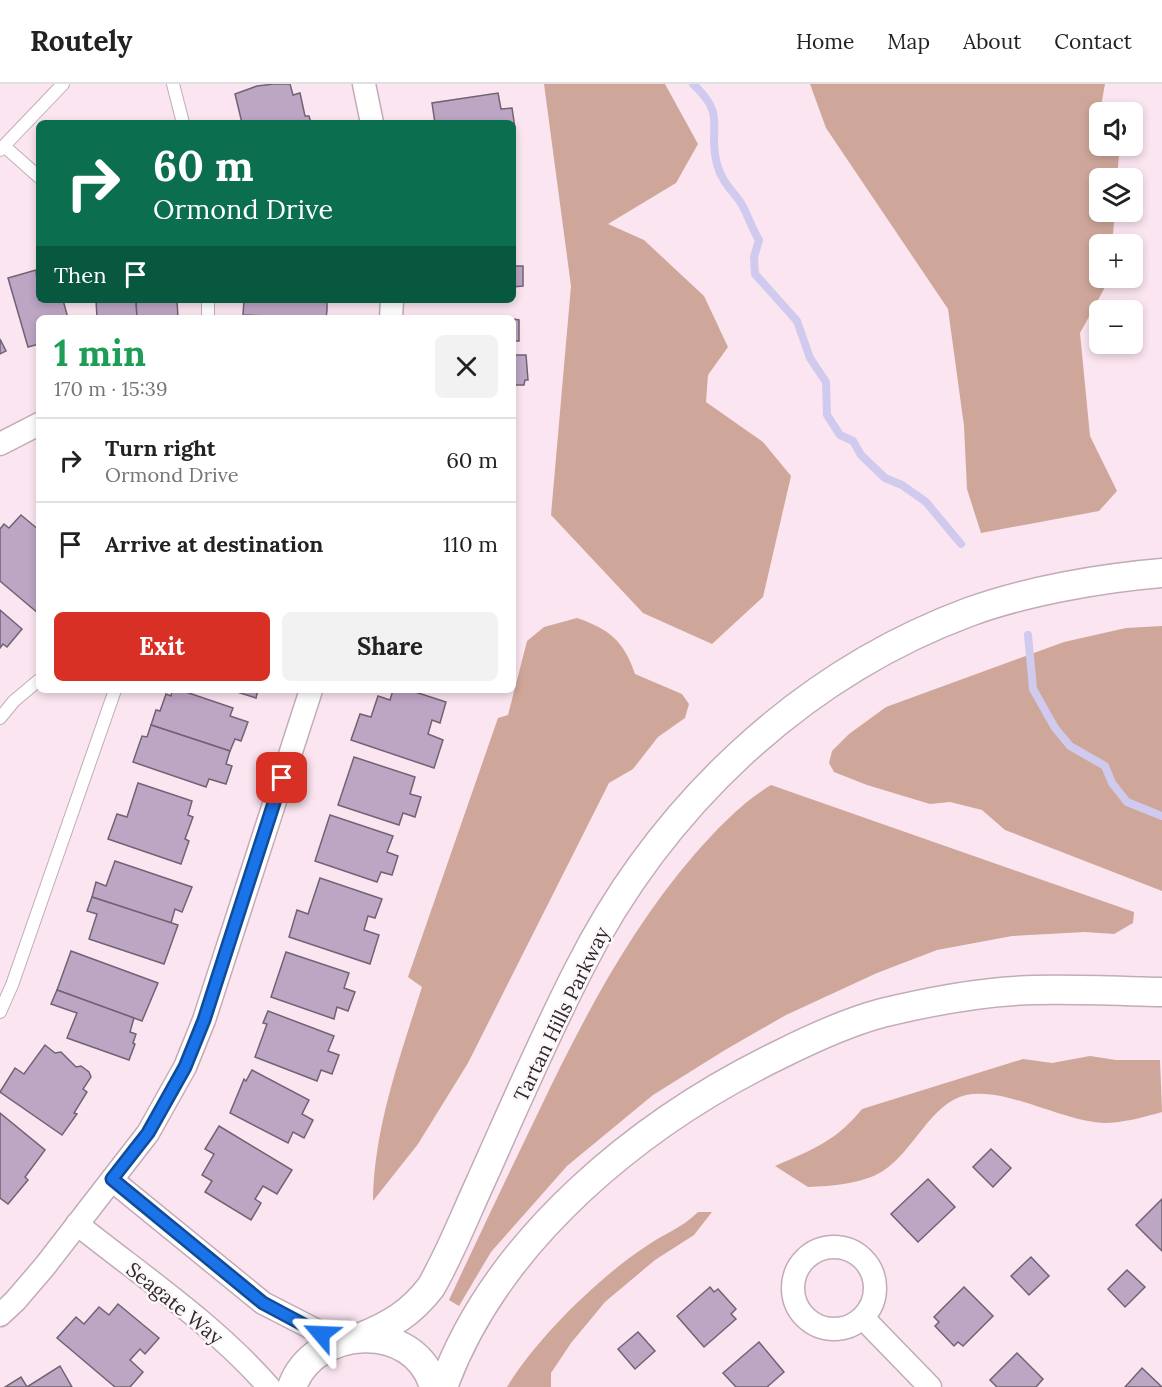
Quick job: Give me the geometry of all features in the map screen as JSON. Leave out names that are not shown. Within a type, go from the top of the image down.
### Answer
[{"type":"street","points":[[364,84],[371,120]]},
{"type":"street","points":[[0,444],[36,426]]},
{"type":"street","name":"Tartan Hills Parkway","points":[[292,1387],[312,1356],[399,1320],[412,1310],[431,1287],[580,967],[656,844],[735,757],[782,718],[844,673],[917,634],[971,611],[1039,593],[1102,580],[1162,573]]},
{"type":"street","points":[[0,1315],[15,1301],[148,1133],[185,1067],[204,1020],[310,693]]},
{"type":"street","points":[[443,1387],[466,1334],[494,1290],[523,1251],[577,1193],[640,1139],[694,1101],[744,1072],[812,1039],[880,1014],[961,997],[1034,990],[1162,992]]},
{"type":"street","points":[[112,1179],[263,1303],[349,1339],[379,1338],[396,1344],[424,1367],[434,1387]]},
{"type":"street","name":"Seagate Way","points":[[77,1224],[202,1324],[251,1367],[268,1387]]},
{"type":"street","points":[[863,1318],[930,1387]]},
{"type":"lane","points":[[36,175],[2,148],[63,84]]},
{"type":"lane","points":[[173,84],[182,120]]},
{"type":"lane","points":[[0,718],[14,701],[36,683]]},
{"type":"lane","points":[[0,1012],[12,985],[114,693]]},
{"type":"shaded area","points":[[544,84],[665,84],[698,144],[676,183],[608,224],[644,240],[704,296],[728,347],[708,375],[706,402],[763,442],[791,476],[763,597],[712,644],[643,613],[551,515],[571,286]]},
{"type":"shaded area","points":[[810,84],[1105,84],[1102,102],[1089,102],[1089,156],[1119,156],[1118,168],[1089,168],[1089,222],[1114,222],[1113,234],[1089,234],[1089,288],[1105,288],[1098,300],[1089,300],[1089,316],[1080,333],[1090,436],[1117,491],[1099,511],[981,533],[967,489],[964,426],[948,309],[826,128]]},
{"type":"shaded area","points":[[577,618],[607,632],[626,653],[635,674],[682,694],[689,704],[685,718],[658,737],[633,769],[609,783],[468,1063],[418,1144],[373,1201],[374,1173],[383,1119],[422,987],[408,977],[498,718],[508,715],[514,693],[516,693],[516,684],[527,641],[544,627]]},
{"type":"shaded area","points":[[1162,626],[1162,891],[1005,830],[982,810],[950,802],[930,804],[867,785],[834,772],[829,763],[832,751],[849,734],[886,707],[1064,642],[1126,628]]},
{"type":"shaded area","points":[[771,785],[1134,912],[1133,923],[1114,934],[1085,932],[1012,936],[937,950],[877,973],[786,1015],[653,1095],[567,1166],[491,1252],[459,1306],[449,1300],[588,1013],[626,947],[694,855],[720,826]]},
{"type":"shaded area","points":[[1090,1056],[1116,1060],[1160,1060],[1162,1112],[1126,1121],[1104,1123],[1070,1117],[998,1096],[966,1095],[942,1108],[894,1163],[866,1179],[837,1185],[808,1187],[775,1166],[823,1144],[843,1129],[862,1109],[1023,1059],[1052,1063]]},
{"type":"shaded area","points":[[698,1212],[712,1212],[694,1235],[655,1260],[605,1302],[571,1343],[551,1373],[551,1387],[507,1387],[534,1349],[588,1292],[627,1260]]},
{"type":"building","points":[[290,84],[293,95],[300,93],[305,116],[309,116],[310,120],[241,120],[235,94],[257,86]]},
{"type":"building","points":[[498,93],[501,109],[512,108],[514,120],[435,120],[432,103]]},
{"type":"building","points":[[516,266],[523,266],[523,286],[516,287]]},
{"type":"building","points":[[36,270],[36,303],[64,303],[67,315],[36,315],[36,345],[28,347],[8,278]]},
{"type":"building","points":[[96,303],[136,303],[137,315],[97,315]]},
{"type":"building","points":[[136,303],[177,303],[178,315],[137,315]]},
{"type":"building","points":[[244,303],[327,303],[326,315],[243,315]]},
{"type":"building","points":[[516,320],[519,320],[519,341],[516,341]]},
{"type":"building","points":[[0,339],[6,351],[0,354]]},
{"type":"building","points":[[516,355],[526,355],[528,380],[525,380],[524,385],[516,385]]},
{"type":"building","points":[[21,515],[36,528],[36,611],[0,581],[0,529],[4,524],[9,528]]},
{"type":"building","points":[[0,610],[22,629],[7,647],[3,644],[0,648]]},
{"type":"building","points":[[172,693],[189,693],[233,708],[230,716],[248,722],[241,741],[235,739],[230,751],[151,725],[156,710],[160,711],[166,694],[171,696]]},
{"type":"building","points":[[240,693],[257,693],[256,698]]},
{"type":"building","points":[[392,693],[418,693],[446,702],[440,723],[432,720],[428,734],[443,740],[434,768],[351,740],[360,714],[371,717],[378,696],[390,700]]},
{"type":"building","points":[[151,725],[230,751],[226,764],[232,766],[226,784],[209,779],[206,787],[133,762],[142,736],[147,737]]},
{"type":"building","points":[[354,757],[415,777],[410,794],[421,797],[415,817],[403,813],[399,825],[338,805]]},
{"type":"building","points":[[138,783],[192,801],[188,815],[193,817],[185,839],[189,841],[181,864],[108,839],[117,814],[127,817]]},
{"type":"building","points":[[330,815],[393,836],[387,852],[398,856],[392,875],[381,872],[377,882],[315,861]]},
{"type":"building","points":[[115,861],[192,887],[182,912],[175,909],[171,923],[92,897],[96,882],[106,886]]},
{"type":"building","points":[[320,878],[382,899],[375,918],[368,916],[364,930],[379,935],[370,964],[289,937],[297,910],[308,914]]},
{"type":"building","points":[[92,897],[178,925],[164,964],[89,939],[97,914],[87,911]]},
{"type":"building","points":[[71,951],[158,983],[142,1021],[57,990]]},
{"type":"building","points":[[286,952],[349,973],[344,988],[355,992],[348,1011],[337,1007],[334,1019],[271,997]]},
{"type":"building","points":[[57,990],[134,1018],[130,1032],[136,1034],[133,1043],[135,1044],[129,1060],[67,1038],[77,1013],[51,1004]]},
{"type":"building","points":[[268,1011],[334,1036],[328,1051],[339,1055],[332,1074],[321,1070],[317,1081],[255,1057],[267,1024],[263,1023]]},
{"type":"building","points":[[45,1045],[55,1053],[61,1052],[76,1067],[81,1066],[89,1072],[91,1077],[83,1089],[87,1092],[74,1113],[77,1114],[62,1135],[0,1092],[15,1068],[24,1074]]},
{"type":"building","points":[[252,1070],[309,1100],[302,1114],[313,1120],[304,1138],[293,1132],[288,1143],[230,1113],[244,1079],[246,1081]]},
{"type":"building","points":[[0,1113],[45,1150],[25,1177],[28,1180],[8,1204],[0,1198]]},
{"type":"building","points":[[219,1126],[292,1170],[277,1194],[263,1186],[255,1199],[261,1203],[251,1220],[205,1192],[212,1181],[202,1175],[214,1154],[205,1149]]},
{"type":"building","points":[[991,1149],[1011,1168],[993,1187],[973,1167]]},
{"type":"building","points":[[928,1179],[955,1207],[918,1242],[891,1214]]},
{"type":"building","points":[[1162,1199],[1162,1251],[1136,1225]]},
{"type":"building","points":[[1031,1257],[1049,1276],[1029,1295],[1011,1276]]},
{"type":"building","points":[[1127,1270],[1145,1287],[1125,1307],[1108,1289]]},
{"type":"building","points":[[710,1287],[714,1292],[718,1289],[736,1309],[731,1314],[736,1319],[704,1347],[677,1316]]},
{"type":"building","points":[[964,1287],[993,1316],[963,1346],[958,1342],[954,1346],[935,1326],[939,1322],[934,1317]]},
{"type":"building","points":[[118,1304],[159,1338],[145,1354],[140,1349],[130,1360],[143,1372],[130,1387],[115,1387],[57,1338],[76,1317],[84,1324],[99,1307],[109,1315]]},
{"type":"building","points":[[638,1332],[655,1351],[635,1369],[618,1349]]},
{"type":"building","points":[[759,1342],[784,1372],[767,1387],[736,1387],[723,1373]]},
{"type":"building","points":[[1017,1353],[1043,1379],[1036,1387],[997,1387],[990,1380]]},
{"type":"building","points":[[60,1366],[72,1387],[27,1387]]},
{"type":"building","points":[[1142,1368],[1162,1387],[1125,1387]]},
{"type":"building","points":[[21,1377],[27,1387],[5,1387]]},
{"type":"waterway","points":[[693,84],[704,95],[713,114],[715,152],[719,170],[741,203],[759,240],[754,257],[755,274],[797,321],[810,358],[826,382],[827,415],[840,435],[853,441],[861,455],[885,478],[902,485],[926,502],[961,544]]},
{"type":"waterway","points":[[1028,635],[1033,689],[1055,728],[1070,746],[1105,766],[1112,783],[1127,802],[1162,816]]},
{"type":"route","points":[[282,778],[204,1020],[185,1067],[148,1133],[112,1179],[245,1290],[263,1303],[321,1334]]}]
